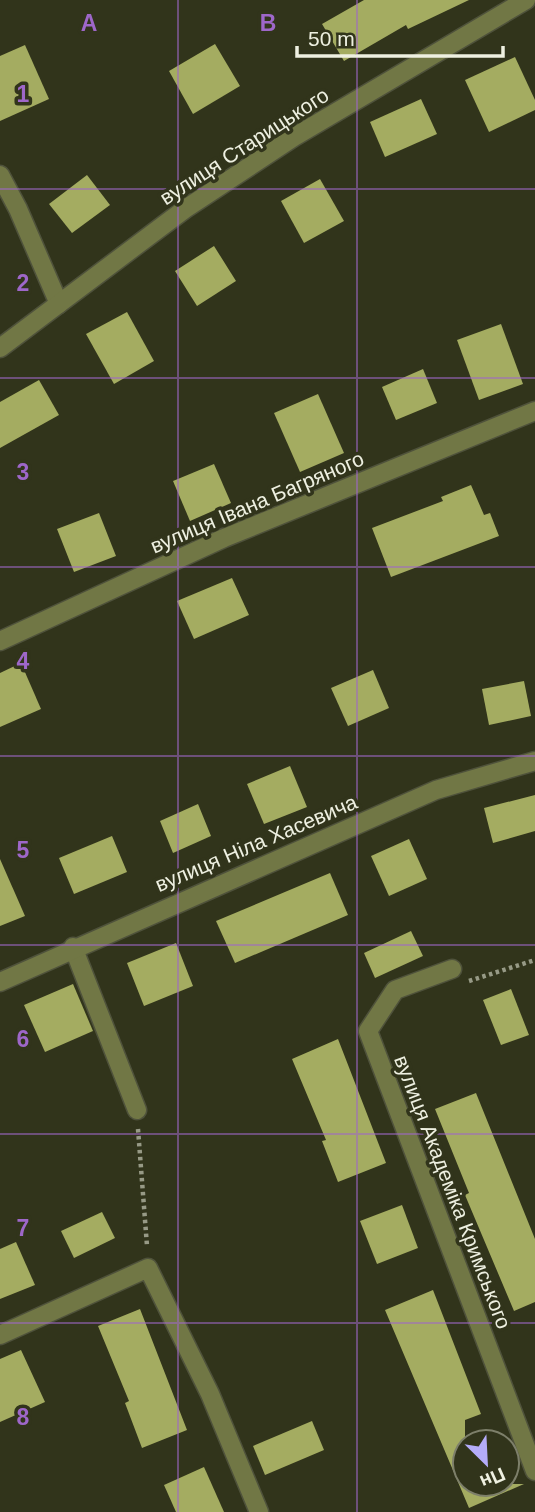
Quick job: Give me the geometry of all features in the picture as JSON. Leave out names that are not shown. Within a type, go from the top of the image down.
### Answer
[{"type":"street","name":"вулиця Старицького","points":[[0,348],[186,209],[294,137],[526,0]]},
{"type":"street","points":[[0,175],[18,209],[58,304]]},
{"type":"street","name":"вулиця Івана Багряного","points":[[0,641],[224,538],[535,411]]},
{"type":"street","name":"вулиця Ніла Хасевича","points":[[0,982],[73,947],[436,790],[535,761]]},
{"type":"street","points":[[73,947],[137,1110]]},
{"type":"street","name":"вулиця Академіка Кримського","points":[[452,969],[395,990],[368,1031],[535,1471]]},
{"type":"street","points":[[0,1335],[148,1268],[210,1394],[259,1512]]},
{"type":"path","points":[[452,969],[468,982],[535,960]]},
{"type":"path","points":[[137,1110],[148,1268]]},
{"type":"building","points":[[364,0],[469,0],[408,29],[406,25],[344,61],[322,24]]},
{"type":"building","points":[[215,44],[240,86],[193,114],[169,71]]},
{"type":"building","points":[[25,45],[49,99],[0,121],[0,56]]},
{"type":"building","points":[[515,57],[535,100],[535,110],[489,132],[465,80]]},
{"type":"building","points":[[421,99],[437,134],[385,157],[370,122]]},
{"type":"building","points":[[87,175],[110,205],[72,233],[49,204]]},
{"type":"building","points":[[320,179],[344,221],[304,243],[281,201]]},
{"type":"building","points":[[214,246],[236,281],[197,306],[175,271]]},
{"type":"building","points":[[127,312],[154,361],[114,384],[86,334]]},
{"type":"building","points":[[501,324],[523,384],[479,400],[457,340]]},
{"type":"building","points":[[423,369],[437,403],[396,420],[382,387]]},
{"type":"building","points":[[39,380],[59,415],[0,448],[0,402]]},
{"type":"building","points":[[318,394],[344,453],[300,472],[274,413]]},
{"type":"building","points":[[214,464],[231,503],[190,521],[173,481]]},
{"type":"building","points":[[471,485],[484,515],[490,513],[499,536],[391,577],[372,528],[443,501],[441,497]]},
{"type":"building","points":[[99,513],[116,556],[74,572],[57,529]]},
{"type":"building","points":[[232,578],[249,615],[194,639],[177,601]]},
{"type":"building","points":[[21,663],[41,709],[0,727],[0,673]]},
{"type":"building","points":[[373,670],[389,708],[348,726],[331,688]]},
{"type":"building","points":[[524,681],[531,716],[489,725],[482,689]]},
{"type":"building","points":[[290,766],[307,807],[264,824],[247,784]]},
{"type":"building","points":[[535,795],[535,831],[493,843],[484,808]]},
{"type":"building","points":[[198,804],[211,836],[173,853],[160,821]]},
{"type":"building","points":[[112,836],[127,872],[74,894],[59,858]]},
{"type":"building","points":[[409,839],[427,879],[389,896],[371,856]]},
{"type":"building","points":[[0,859],[25,916],[0,926]]},
{"type":"building","points":[[330,873],[348,915],[235,963],[216,921]]},
{"type":"building","points":[[411,931],[423,956],[375,978],[364,953]]},
{"type":"building","points":[[176,943],[193,986],[144,1006],[127,963]]},
{"type":"building","points":[[73,984],[93,1031],[45,1052],[24,1005]]},
{"type":"building","points":[[511,989],[529,1035],[501,1045],[483,1000]]},
{"type":"building","points":[[338,1039],[386,1163],[338,1182],[322,1141],[326,1140],[292,1059]]},
{"type":"building","points":[[476,1093],[535,1239],[535,1302],[514,1311],[465,1195],[469,1193],[435,1109]]},
{"type":"building","points":[[402,1205],[418,1248],[377,1264],[360,1221]]},
{"type":"building","points":[[102,1212],[115,1238],[74,1258],[61,1231]]},
{"type":"building","points":[[16,1242],[35,1285],[0,1299],[0,1249]]},
{"type":"building","points":[[433,1290],[481,1414],[465,1420],[465,1428],[451,1428],[451,1466],[385,1310]]},
{"type":"building","points":[[140,1309],[187,1430],[142,1448],[125,1403],[129,1401],[98,1326]]},
{"type":"building","points":[[21,1350],[45,1402],[0,1422],[0,1359]]},
{"type":"building","points":[[312,1421],[324,1450],[265,1475],[253,1446]]},
{"type":"building","points":[[204,1467],[224,1512],[176,1512],[164,1485]]},
{"type":"building","points":[[465,1498],[492,1498],[469,1508]]}]
